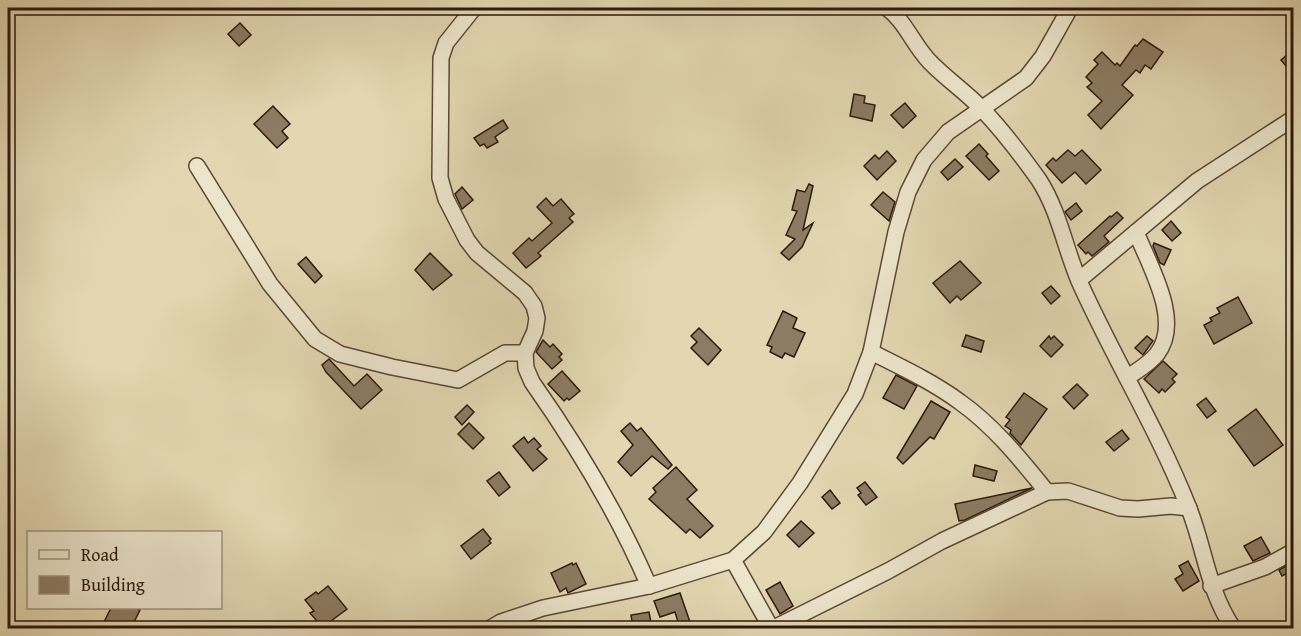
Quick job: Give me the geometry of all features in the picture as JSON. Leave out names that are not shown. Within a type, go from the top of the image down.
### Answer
[{"type":"street","points":[[474,8],[446,43],[441,58],[440,178],[446,199],[467,240],[477,253],[525,293],[534,306],[537,318],[535,331],[525,353],[526,368],[607,498],[649,586]]},
{"type":"street","points":[[490,628],[543,608],[649,586],[733,560],[764,532],[800,483],[855,394],[871,352],[896,232],[908,192],[924,160],[948,132],[1026,78],[1043,56],[1070,8]]},
{"type":"street","points":[[895,10],[924,56],[981,108],[1011,143],[1040,183],[1058,218],[1079,280],[1128,377],[1189,508],[1211,586],[1222,611],[1233,628]]},
{"type":"street","points":[[1079,280],[1197,181],[1293,118]]},
{"type":"street","points":[[197,166],[270,284],[295,317],[315,339],[327,348],[340,354],[392,367],[458,380],[505,353],[525,353]]},
{"type":"street","points":[[1128,377],[1158,353],[1165,340],[1166,326],[1162,295],[1136,232]]},
{"type":"street","points":[[871,352],[922,378],[961,402],[1017,455],[1047,492]]},
{"type":"street","points":[[733,560],[772,628],[888,572],[942,541],[1047,492],[1068,491],[1120,508],[1171,506],[1189,508]]},
{"type":"street","points":[[1211,586],[1265,567],[1293,550]]},
{"type":"building","points":[[240,23],[251,35],[239,46],[228,34]]},
{"type":"building","points":[[1143,39],[1163,52],[1151,69],[1145,65],[1140,73],[1136,70],[1122,85],[1133,95],[1101,129],[1088,115],[1102,101],[1087,87],[1092,83],[1086,77],[1098,64],[1094,60],[1102,52],[1115,65],[1117,63],[1120,66],[1135,45],[1137,46]]},
{"type":"building","points":[[1289,53],[1293,58],[1293,74],[1281,60]]},
{"type":"building","points":[[854,94],[865,96],[864,103],[875,105],[872,121],[850,116]]},
{"type":"building","points":[[905,103],[916,116],[903,128],[891,115]]},
{"type":"building","points":[[273,106],[290,124],[282,131],[288,138],[277,148],[254,124]]},
{"type":"building","points":[[503,120],[508,128],[495,137],[498,142],[487,148],[484,144],[480,146],[474,138]]},
{"type":"building","points":[[979,144],[999,171],[989,180],[966,156]]},
{"type":"building","points":[[1068,150],[1075,156],[1082,150],[1101,170],[1086,184],[1075,172],[1062,183],[1046,165],[1053,158],[1056,161]]},
{"type":"building","points":[[887,151],[896,161],[877,180],[864,166],[875,155],[879,159]]},
{"type":"building","points":[[955,159],[963,167],[948,180],[941,172]]},
{"type":"building","points":[[809,184],[813,186],[803,230],[813,223],[802,247],[789,260],[781,253],[795,239],[786,235],[797,211],[792,210],[797,190],[805,192]]},
{"type":"building","points":[[462,187],[473,200],[462,209],[455,194]]},
{"type":"building","points":[[883,192],[895,202],[889,221],[871,205]]},
{"type":"building","points":[[546,198],[553,206],[561,199],[574,214],[569,218],[573,222],[538,253],[541,256],[526,268],[513,253],[529,238],[532,241],[552,223],[537,207]]},
{"type":"building","points":[[1076,203],[1082,211],[1071,220],[1065,212]]},
{"type":"building","points":[[1117,212],[1123,218],[1104,236],[1109,242],[1092,256],[1088,252],[1086,254],[1078,245]]},
{"type":"building","points":[[1171,221],[1181,233],[1172,241],[1162,230]]},
{"type":"building","points":[[1154,243],[1171,250],[1164,265],[1160,263],[1153,246]]},
{"type":"building","points":[[430,253],[452,275],[433,290],[415,270]]},
{"type":"building","points":[[306,257],[322,276],[315,283],[298,264]]},
{"type":"building","points":[[960,261],[981,283],[961,300],[957,296],[950,303],[933,283]]},
{"type":"building","points":[[1051,286],[1060,296],[1051,304],[1042,293]]},
{"type":"building","points":[[1238,297],[1252,323],[1214,344],[1204,325],[1212,321],[1210,318],[1220,313],[1217,308]]},
{"type":"building","points":[[783,311],[797,318],[793,328],[805,333],[794,357],[785,353],[782,358],[770,352],[772,347],[767,345]]},
{"type":"building","points":[[699,328],[721,350],[708,365],[691,348],[697,342],[691,336]]},
{"type":"building","points":[[966,335],[984,341],[981,352],[962,346]]},
{"type":"building","points":[[1049,336],[1051,339],[1054,336],[1063,345],[1051,357],[1040,346]]},
{"type":"building","points":[[1147,336],[1153,341],[1143,355],[1135,348]]},
{"type":"building","points":[[543,340],[550,347],[553,344],[562,354],[559,357],[562,360],[552,369],[536,352]]},
{"type":"building","points":[[329,359],[354,386],[367,374],[382,390],[361,409],[326,372],[322,365]]},
{"type":"building","points":[[1163,361],[1177,374],[1172,379],[1175,382],[1165,392],[1162,389],[1159,393],[1144,379]]},
{"type":"building","points":[[562,371],[580,391],[569,400],[567,398],[564,401],[548,384]]},
{"type":"building","points":[[896,375],[917,386],[904,409],[883,398]]},
{"type":"building","points":[[1077,384],[1088,395],[1074,409],[1063,397]]},
{"type":"building","points":[[1024,393],[1047,409],[1021,445],[1010,433],[1011,430],[1005,426],[1010,420],[1006,417]]},
{"type":"building","points":[[1206,398],[1216,411],[1207,418],[1197,405]]},
{"type":"building","points":[[931,401],[950,412],[934,439],[930,437],[903,464],[897,458]]},
{"type":"building","points":[[467,405],[474,412],[462,425],[455,417]]},
{"type":"building","points":[[1256,409],[1283,445],[1254,466],[1228,430]]},
{"type":"building","points":[[469,423],[484,438],[473,449],[458,434]]},
{"type":"building","points":[[630,423],[637,431],[641,428],[672,465],[668,469],[652,456],[631,476],[618,462],[633,445],[621,431]]},
{"type":"building","points":[[1122,430],[1129,439],[1114,451],[1106,442]]},
{"type":"building","points":[[524,437],[528,443],[534,438],[541,446],[537,449],[547,459],[533,471],[513,446]]},
{"type":"building","points":[[975,465],[997,471],[994,481],[973,476]]},
{"type":"building","points":[[676,467],[697,490],[687,499],[713,526],[700,538],[690,529],[686,533],[649,499],[656,492],[653,488]]},
{"type":"building","points":[[499,472],[510,487],[499,496],[487,481]]},
{"type":"building","points":[[865,482],[877,497],[866,505],[858,495],[861,493],[857,488]]},
{"type":"building","points":[[1032,488],[965,520],[959,521],[955,504]]},
{"type":"building","points":[[830,490],[840,503],[832,509],[822,497]]},
{"type":"building","points":[[801,521],[814,533],[799,547],[787,535]]},
{"type":"building","points":[[483,529],[491,539],[489,541],[491,543],[471,559],[461,546]]},
{"type":"building","points":[[1261,537],[1270,553],[1253,561],[1244,546]]},
{"type":"building","points":[[1188,561],[1199,581],[1183,591],[1175,579],[1183,574],[1179,566]]},
{"type":"building","points":[[1293,562],[1293,570],[1282,576],[1279,570]]},
{"type":"building","points":[[572,563],[573,565],[576,563],[586,584],[568,593],[566,588],[560,592],[551,573]]},
{"type":"building","points":[[780,582],[793,606],[780,614],[766,590]]},
{"type":"building","points":[[328,586],[347,609],[331,621],[338,628],[323,628],[310,613],[314,611],[305,600]]},
{"type":"building","points":[[680,593],[690,622],[679,625],[675,612],[660,617],[654,601]]},
{"type":"building","points":[[110,609],[140,610],[131,628],[112,628],[103,624]]},
{"type":"building","points":[[649,612],[652,628],[633,628],[631,615]]}]
